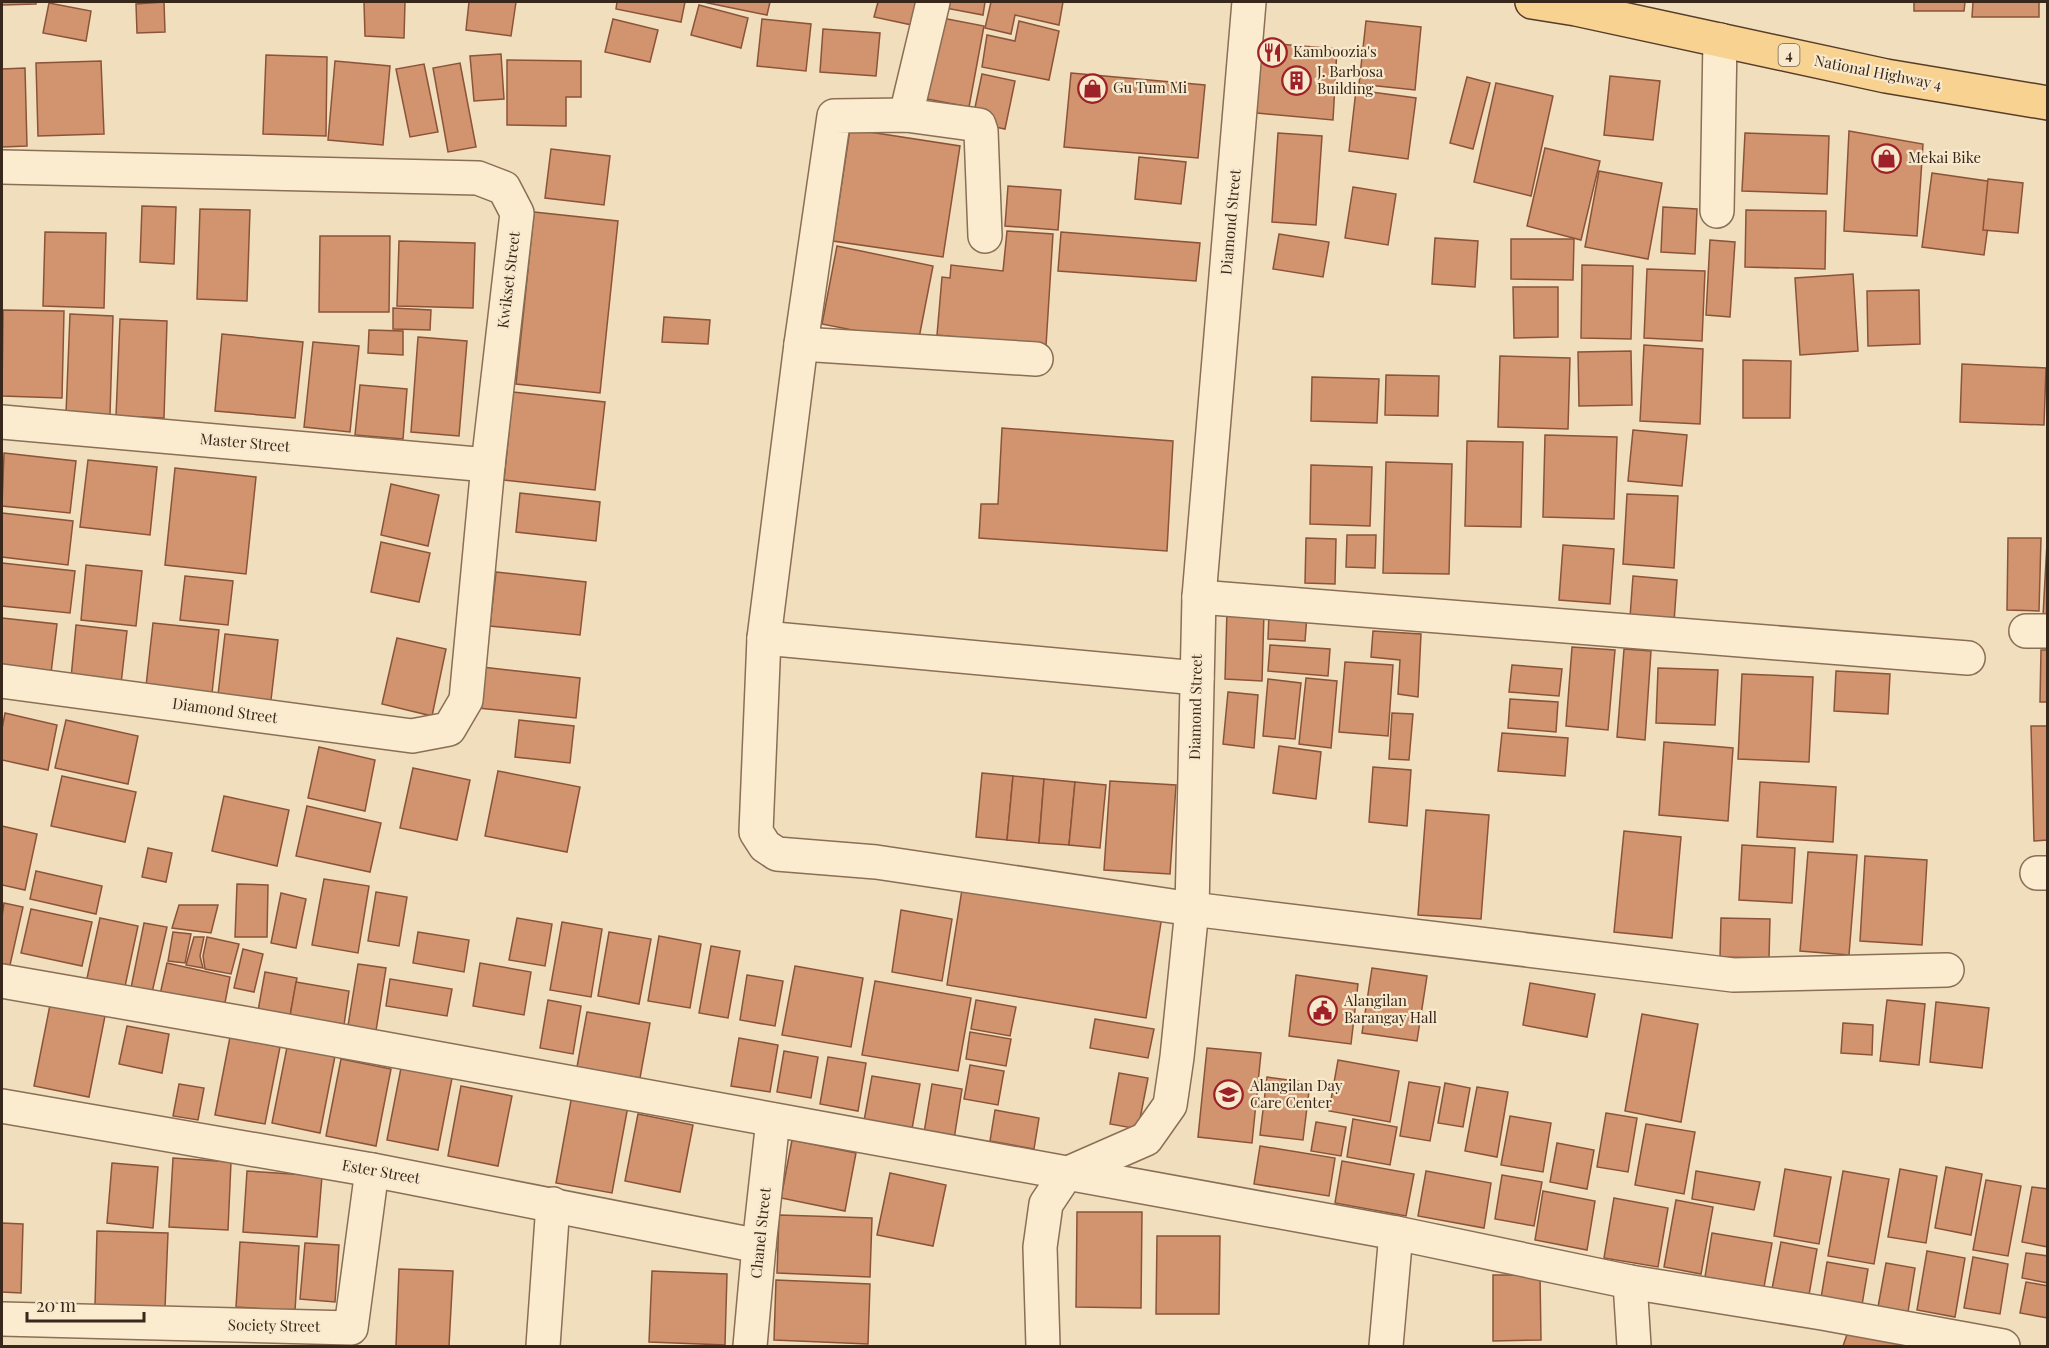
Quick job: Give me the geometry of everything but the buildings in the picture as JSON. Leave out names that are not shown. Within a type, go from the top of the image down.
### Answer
[{"type":"main road","name":"National Highway 4","points":[[1532,2],[1576,9],[1886,76],[2048,103]]},
{"type":"street","points":[[906,115],[933,2]]},
{"type":"street","name":"Diamond Street","points":[[1066,1174],[1146,1139],[1170,1105],[1178,1057],[1192,909],[1199,597],[1249,2]]},
{"type":"street","points":[[1717,211],[1720,40]]},
{"type":"street","points":[[984,236],[979,125],[906,115],[834,116],[801,344],[764,638],[756,832],[765,846],[777,854],[876,862],[1192,909],[1733,975],[1947,970]]},
{"type":"street","name":"Kwikset Street","points":[[2,167],[478,178],[504,188],[517,213],[488,465],[466,700],[449,729]]},
{"type":"street","points":[[801,344],[1036,359]]},
{"type":"street","name":"Master Street","points":[[2,422],[488,465]]},
{"type":"street","points":[[1199,597],[1968,658]]},
{"type":"street","points":[[764,638],[1197,678]]},
{"type":"street","name":"Diamond Street","points":[[2,681],[412,736],[449,729]]},
{"type":"street","points":[[2,981],[1396,1233],[1630,1282],[1822,1313],[2003,1347]]},
{"type":"street","name":"Ester Street","points":[[2,1106],[372,1170],[759,1246]]},
{"type":"street","name":"Chanel Street","points":[[750,1347],[773,1120]]},
{"type":"street","name":"Society Street","points":[[2,1319],[351,1328],[372,1170]]},
{"type":"street","points":[[1043,1347],[1041,1247],[1046,1204],[1066,1174]]},
{"type":"street","points":[[543,1347],[553,1204]]},
{"type":"street","points":[[1386,1347],[1396,1233]]},
{"type":"street","points":[[1630,1282],[1634,1347]]},
{"type":"place","name":"Kamboozia's","points":[[1272,52]]},
{"type":"place","name":"J. Barbosa Building","points":[[1296,81]]},
{"type":"place","name":"Gu Tum Mi","points":[[1092,88]]},
{"type":"place","name":"Mekai Bike","points":[[1887,158]]},
{"type":"place","name":"Alangilan Barangay Hall","points":[[1323,1010]]},
{"type":"place","name":"Alangilan Day Care Center","points":[[1229,1095]]}]
